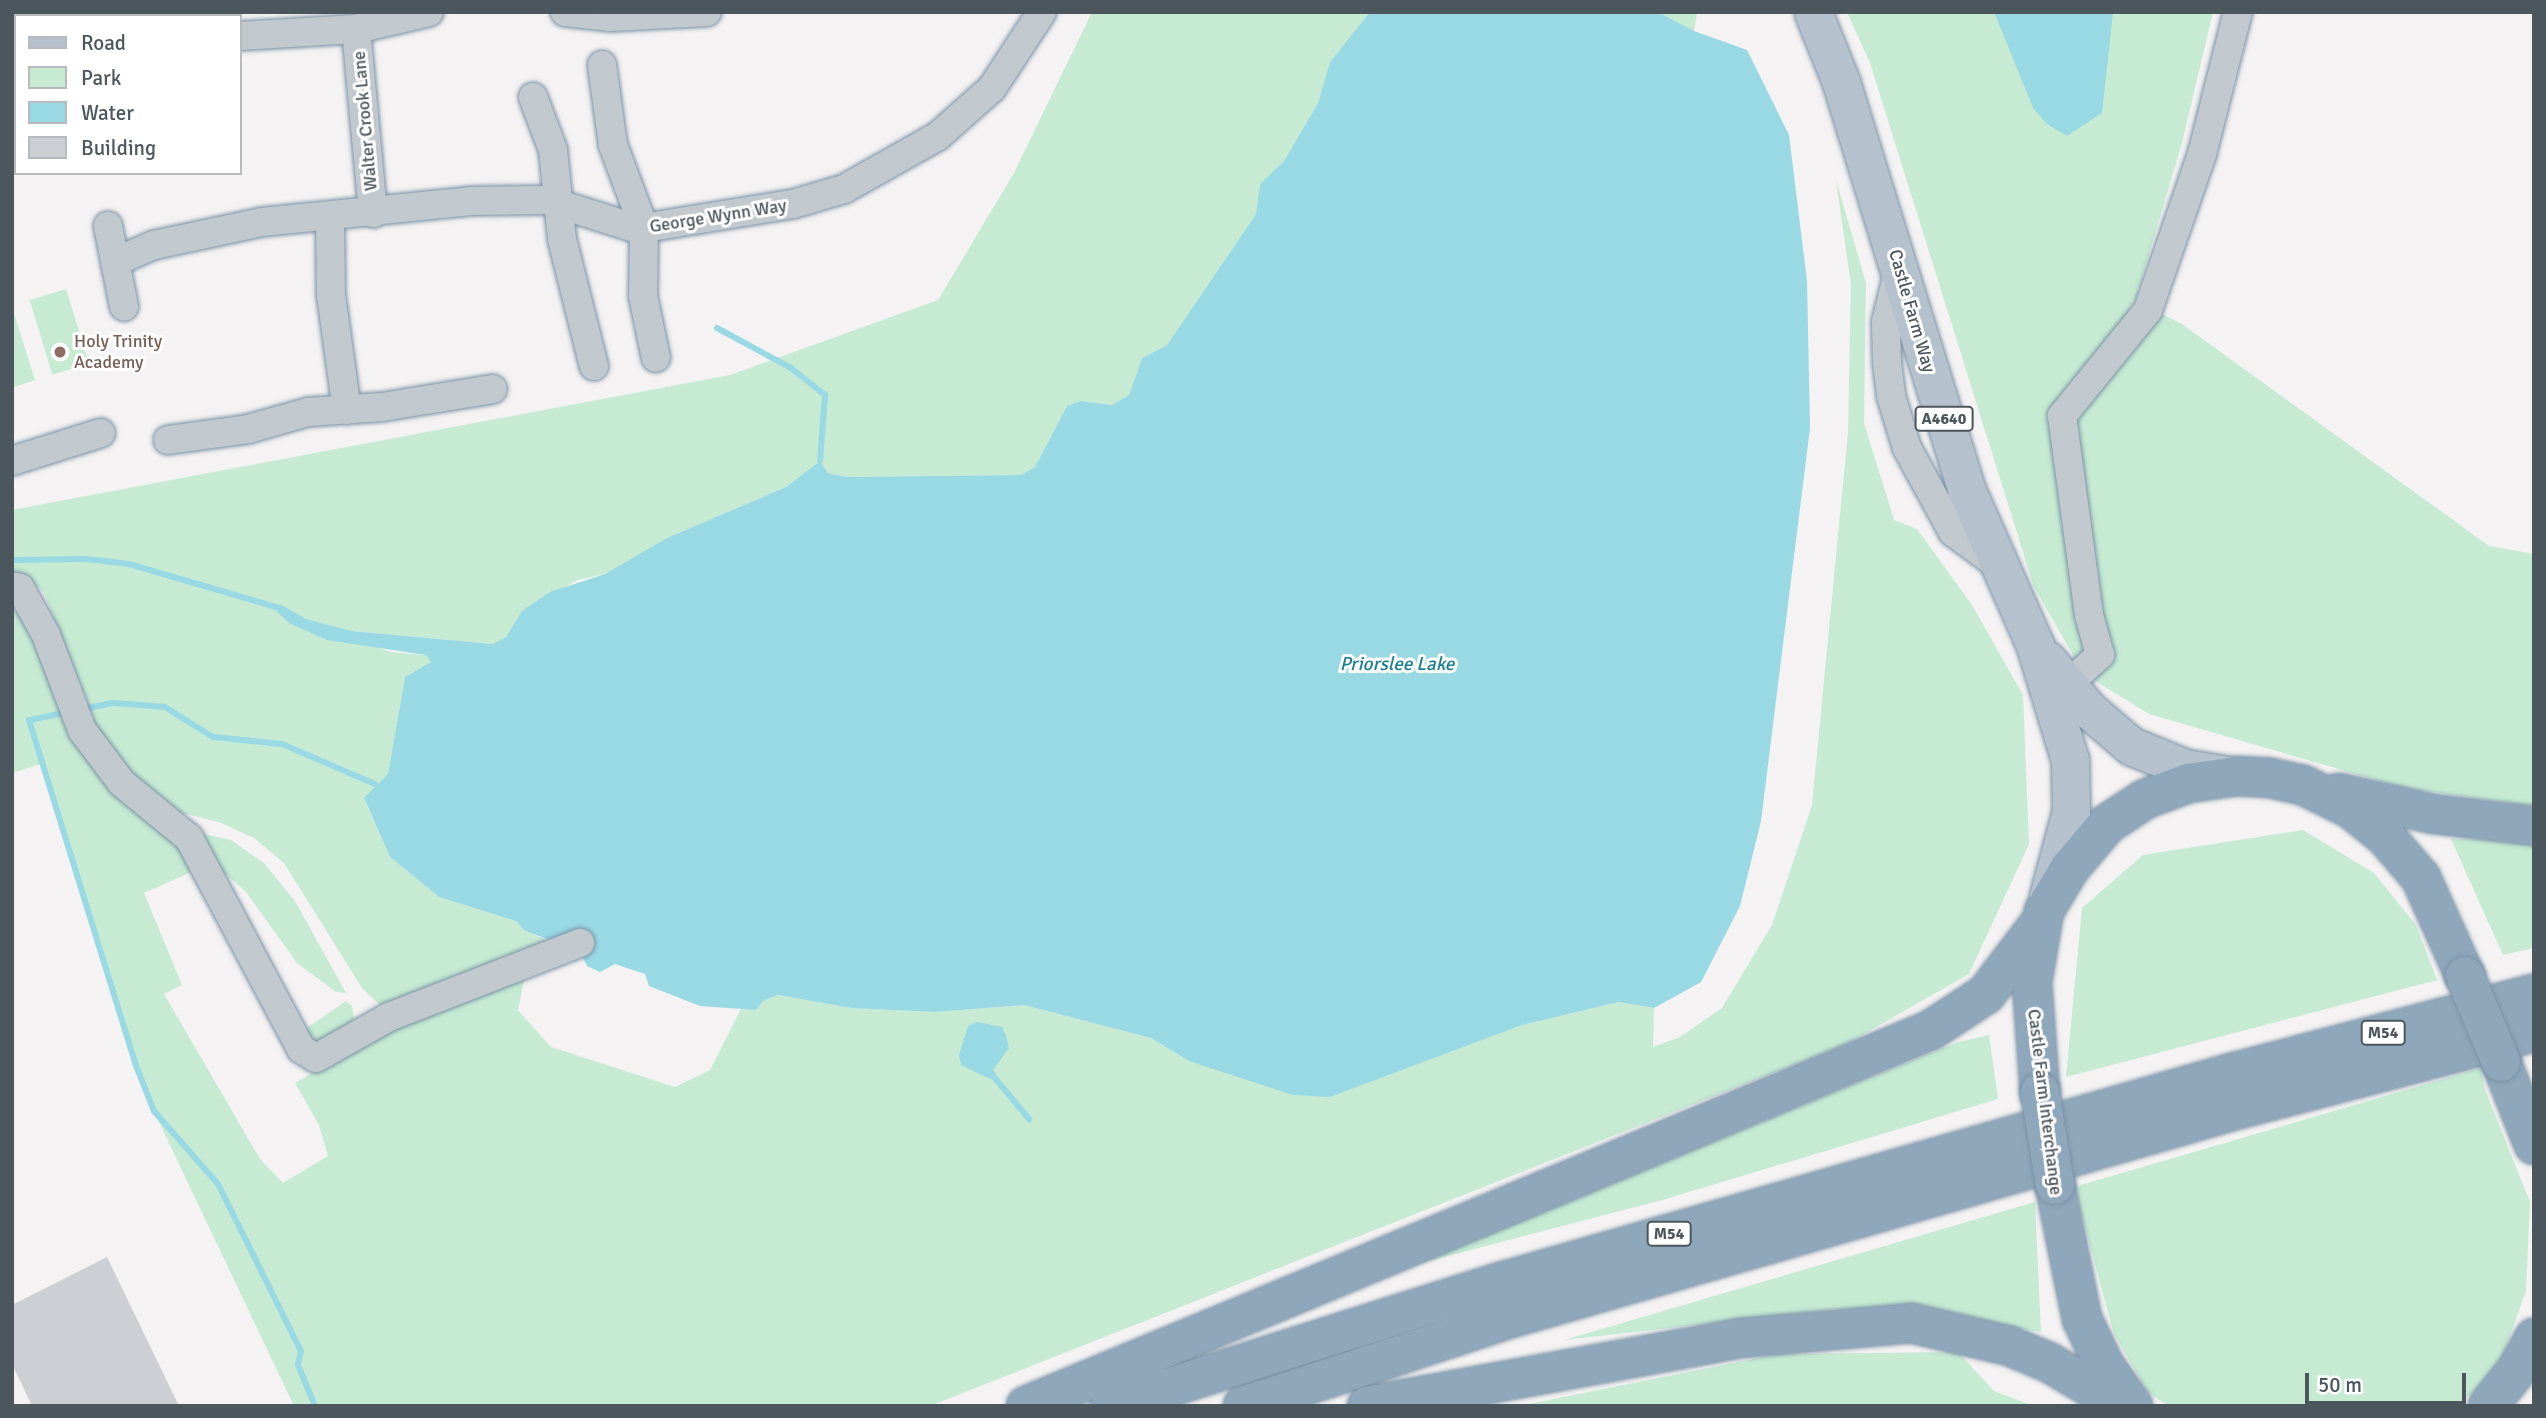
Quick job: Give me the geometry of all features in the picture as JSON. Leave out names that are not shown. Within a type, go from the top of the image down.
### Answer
[{"type":"highway","name":"Castle Farm Interchange","points":[[2133,1406],[2104,1365],[2082,1319],[2055,1185],[2040,1092],[2032,982],[2042,917],[2093,838],[2126,810],[2164,790],[2236,776],[2303,785],[2350,808],[2410,862],[2430,892],[2534,1145]]},
{"type":"highway","points":[[2303,785],[2434,814],[2534,826]]},
{"type":"highway","points":[[1026,1406],[1931,1030],[1986,994],[2042,917]]},
{"type":"highway","name":"M54","points":[[1110,1406],[1532,1274],[2232,1073],[2534,994]]},
{"type":"highway","name":"M54","points":[[1243,1406],[1514,1317],[2242,1108],[2534,1032]]},
{"type":"highway","points":[[1367,1406],[1741,1338],[1911,1323],[2010,1346],[2050,1363],[2122,1406]]},
{"type":"highway","points":[[2488,1406],[2516,1371],[2534,1338]]},
{"type":"main road","name":"Castle Farm Way","points":[[1813,12],[1842,82],[1967,491],[2035,645],[2070,760],[2071,811],[2042,917]]},
{"type":"main road","name":"Castle Farm Way","points":[[2035,645],[2067,685],[2131,747],[2185,768],[2236,776]]},
{"type":"street","points":[[242,35],[287,24],[356,29],[429,12]]},
{"type":"street","points":[[565,12],[611,17],[707,12]]},
{"type":"street","name":"George Wynn Way","points":[[115,262],[154,245],[216,230],[471,201],[546,200],[644,228],[793,204],[844,190],[938,136],[992,88],[1042,12]]},
{"type":"street","points":[[2067,685],[2100,655],[2089,615],[2062,416],[2148,310],[2202,154],[2238,12]]},
{"type":"street","name":"Walter Crook Lane","points":[[356,29],[373,213]]},
{"type":"street","points":[[602,65],[613,145],[644,228],[643,296],[656,358]]},
{"type":"street","points":[[533,97],[553,150],[556,204],[594,366]]},
{"type":"street","points":[[330,217],[331,295],[347,410]]},
{"type":"street","points":[[108,226],[124,306]]},
{"type":"street","points":[[168,440],[248,429],[308,412],[382,407],[493,390]]},
{"type":"street","points":[[12,461],[101,433]]},
{"type":"street","points":[[12,586],[20,588],[46,635],[82,730],[122,783],[189,838],[301,1049],[316,1058],[389,1017],[580,943]]},
{"type":"green space","points":[[1092,12],[1370,12],[1330,62],[1318,103],[1284,161],[1260,184],[1256,214],[1167,345],[1142,358],[1129,395],[1112,405],[1080,401],[1067,406],[1035,467],[1021,475],[848,477],[828,473],[820,461],[786,487],[667,538],[645,554],[605,574],[578,580],[522,611],[506,638],[493,644],[352,631],[306,619],[280,605],[277,612],[391,652],[427,655],[431,662],[405,677],[388,774],[364,799],[390,857],[439,897],[516,921],[525,931],[556,944],[381,1006],[362,988],[284,863],[254,838],[219,822],[170,810],[137,783],[86,722],[94,718],[43,591],[20,573],[12,573],[12,510],[730,375],[938,300],[1014,173]]},
{"type":"green space","points":[[1658,12],[1697,12],[1694,31]]},
{"type":"green space","points":[[1847,12],[2213,12],[2182,143],[2136,298],[2108,344],[2055,409],[2090,648],[2077,662],[2034,587],[1870,63]]},
{"type":"green space","points":[[1836,180],[1866,283],[1864,423],[1894,520],[1917,529],[1972,605],[2023,695],[2029,844],[1969,974],[1848,1043],[930,1406],[294,1406],[150,1103],[101,959],[42,764],[12,773],[12,610],[25,614],[81,745],[107,788],[171,835],[194,871],[144,893],[182,985],[164,994],[260,1159],[283,1183],[328,1156],[319,1125],[295,1083],[404,1021],[525,976],[518,1010],[551,1047],[675,1087],[710,1070],[741,1009],[756,1010],[762,1001],[778,995],[851,1008],[935,1012],[1024,1005],[1151,1038],[1189,1061],[1522,1025],[1619,1002],[1654,1008],[1653,1047],[1680,1037],[1722,1008],[1772,925],[1812,805],[1848,432],[1851,285]]},
{"type":"green space","points":[[66,289],[89,364],[52,375],[30,300]]},
{"type":"green space","points":[[12,307],[35,380],[12,388]]},
{"type":"green space","points":[[2158,312],[2182,324],[2489,546],[2534,554],[2534,806],[2404,788],[2149,714],[2092,679],[2104,630],[2073,418]]},
{"type":"green space","points":[[2303,830],[2374,873],[2416,925],[2437,980],[2066,1077],[2082,908],[2143,855]]},
{"type":"green space","points":[[195,832],[231,840],[264,863],[295,901],[346,993],[336,992],[297,963],[246,892],[213,863]]},
{"type":"green space","points":[[2451,839],[2534,840],[2534,948],[2503,955]]},
{"type":"green space","points":[[346,1001],[352,1006],[354,1019],[350,1031],[315,1047],[304,1030]]},
{"type":"green space","points":[[1989,1035],[1998,1099],[1662,1200],[1406,1267],[1958,1042]]},
{"type":"green space","points":[[2481,1068],[2485,1090],[2530,1202],[2526,1291],[2494,1380],[2452,1406],[2168,1406],[2148,1392],[2114,1334],[2074,1187]]},
{"type":"green space","points":[[2035,1202],[2041,1332],[1899,1310],[1836,1309],[1564,1340]]},
{"type":"green space","points":[[1958,1352],[1994,1391],[2034,1406],[1519,1406],[1778,1354]]},
{"type":"water","name":"Priorslee Lake","points":[[1370,12],[1658,12],[1694,31],[1747,50],[1789,135],[1807,281],[1810,428],[1761,821],[1740,906],[1701,982],[1654,1008],[1619,1002],[1522,1025],[1330,1097],[1293,1095],[1189,1061],[1151,1038],[1024,1005],[935,1012],[851,1008],[778,995],[763,1001],[756,1010],[700,1006],[649,986],[645,974],[615,964],[600,972],[587,966],[580,951],[525,931],[516,921],[439,897],[390,857],[364,798],[388,774],[405,677],[431,662],[426,655],[327,640],[289,623],[277,612],[280,604],[306,619],[352,631],[493,644],[506,637],[522,611],[550,592],[605,574],[667,538],[786,487],[820,461],[828,473],[848,477],[1021,475],[1035,467],[1067,406],[1080,401],[1112,405],[1129,395],[1142,358],[1167,345],[1256,214],[1260,184],[1284,161],[1318,103],[1330,62]]},
{"type":"water","points":[[1994,12],[2113,12],[2102,113],[2067,136],[2047,124],[2033,108]]},
{"type":"water","points":[[977,1022],[1002,1027],[1009,1048],[993,1070],[997,1075],[990,1079],[961,1065],[959,1055],[968,1026]]},
{"type":"building","points":[[107,1257],[179,1406],[32,1406],[12,1364],[12,1305]]},
{"type":"waterway","points":[[717,328],[791,368],[825,395],[820,461]]},
{"type":"waterway","points":[[12,560],[87,559],[129,564],[279,608]]},
{"type":"waterway","points":[[82,709],[114,703],[165,707],[213,737],[282,744],[375,784]]},
{"type":"waterway","points":[[68,712],[29,720],[135,1063],[154,1111],[218,1184],[301,1351],[298,1365],[315,1406]]},
{"type":"waterway","points":[[994,1077],[1029,1119]]},
{"type":"place","name":"Holy Trinity Academy","points":[[60,352]]}]
